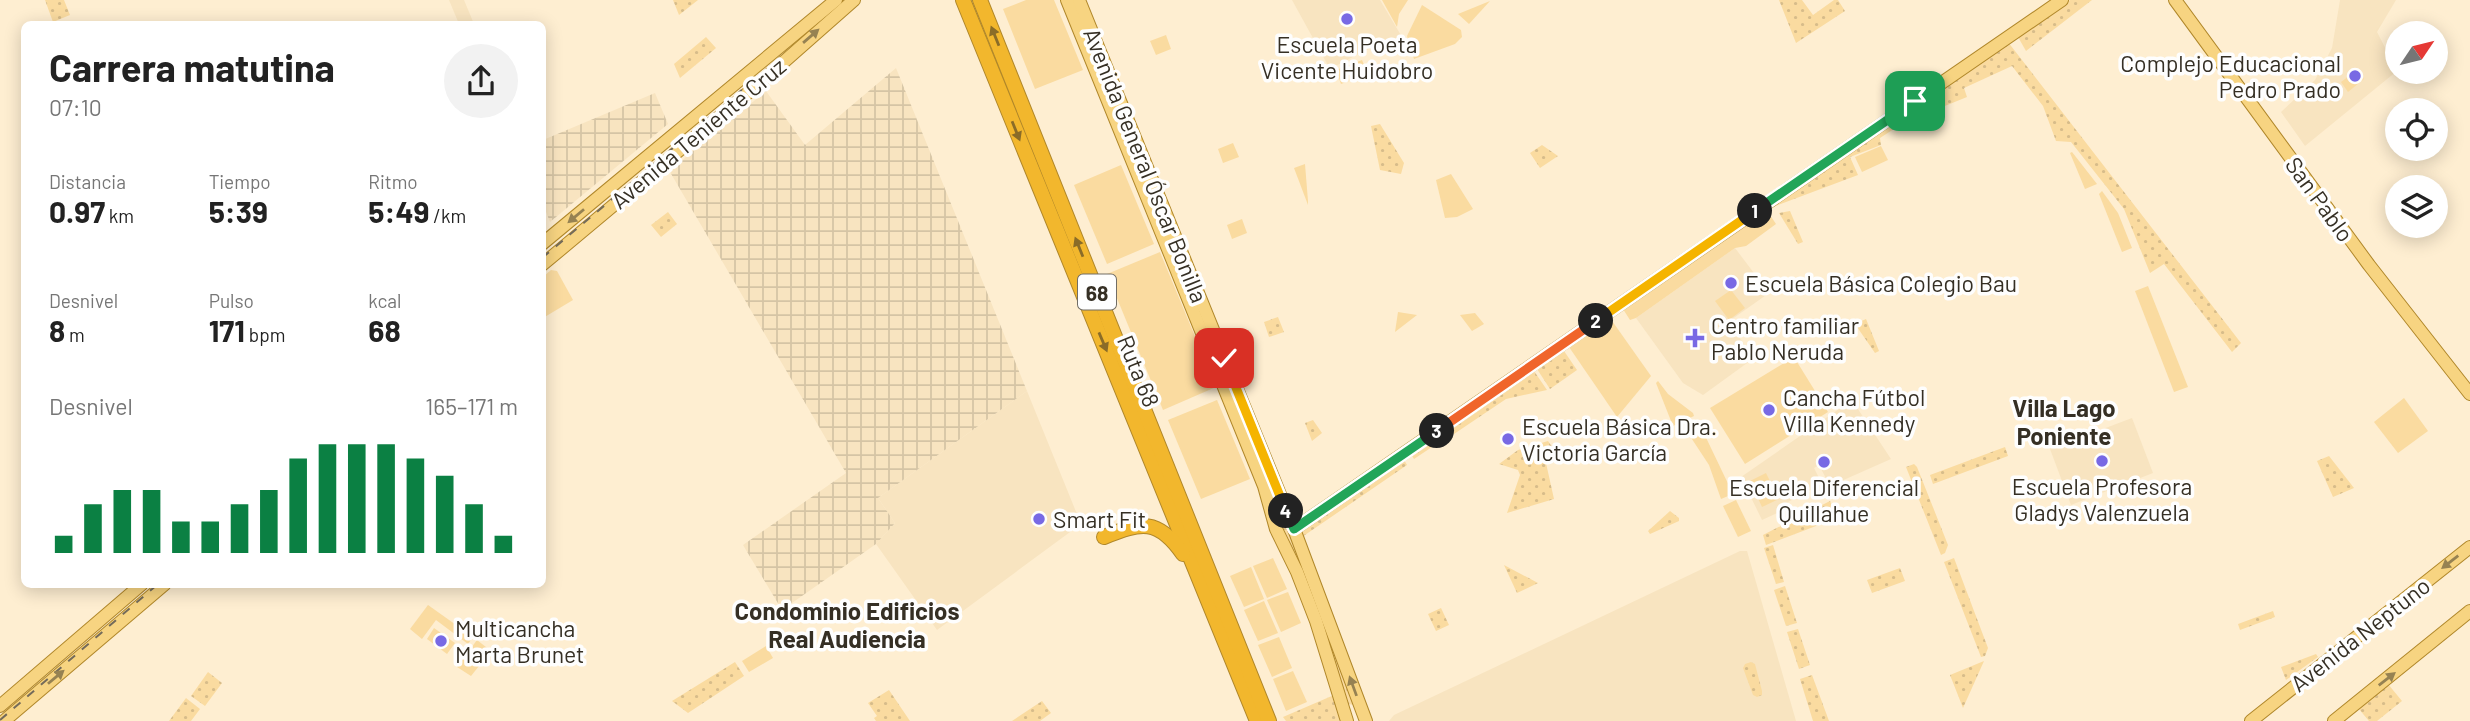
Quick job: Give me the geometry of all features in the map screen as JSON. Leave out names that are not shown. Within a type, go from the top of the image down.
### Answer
[{"type":"highway","name":"Ruta 68","points":[[962,0],[1257,721]]},
{"type":"highway","name":"Ruta 68","points":[[980,0],[1269,721]]},
{"type":"highway","points":[[1104,537],[1134,526],[1157,528],[1175,543],[1197,574]]},
{"type":"highway","points":[[1261,700],[1276,721]]},
{"type":"main road","name":"Avenida Teniente Cruz","points":[[546,241],[836,0]]},
{"type":"main road","name":"Avenida Teniente Cruz","points":[[546,262],[761,82],[854,0]]},
{"type":"main road","name":"Avenida General Óscar Bonilla","points":[[1067,0],[1244,422],[1294,529],[1366,720]]},
{"type":"main road","name":"Avenida General Óscar Bonilla","points":[[1079,0],[1244,422],[1276,529],[1297,572],[1316,621],[1348,721]]},
{"type":"main road","points":[[1294,529],[2062,0]]},
{"type":"main road","name":"San Pablo","points":[[2175,0],[2371,268],[2470,394]]},
{"type":"main road","name":"Avenida Neptuno","points":[[2251,721],[2470,547]]},
{"type":"main road","points":[[0,706],[137,588]]},
{"type":"main road","points":[[4,721],[159,588]]},
{"type":"main road","points":[[2334,721],[2470,611]]},
{"type":"main road","points":[[1316,621],[1332,631]]},
{"type":"main road","points":[[1341,702],[1366,720]]},
{"type":"shaded area","points":[[45,0],[64,0],[70,15],[53,21]]},
{"type":"shaded area","points":[[449,0],[464,0],[473,21],[458,21]]},
{"type":"shaded area","points":[[673,0],[698,0],[679,15]]},
{"type":"shaded area","points":[[1026,0],[1054,0],[1083,70],[1035,89],[1003,9]]},
{"type":"shaded area","name":"Escuela Poeta Vicente Huidobro","points":[[1292,0],[1380,0],[1402,37],[1366,50],[1330,69]]},
{"type":"shaded area","points":[[1382,0],[1408,0],[1399,14],[1397,27]]},
{"type":"shaded area","points":[[1779,0],[1802,0],[1813,15],[1838,0],[1845,11],[1796,43]]},
{"type":"shaded area","points":[[2070,0],[2092,0],[2026,51],[2018,37]]},
{"type":"shaded area","name":"Complejo Educacional Pedro Prado","points":[[2340,0],[2396,0],[2377,32],[2385,48],[2385,81],[2305,146],[2281,112],[2315,80],[2332,48]]},
{"type":"shaded area","points":[[1490,1],[1469,24],[1458,14]]},
{"type":"shaded area","points":[[1422,5],[1461,30],[1462,37],[1455,44],[1414,59],[1407,36]]},
{"type":"shaded area","points":[[1166,35],[1171,49],[1156,55],[1150,41]]},
{"type":"shaded area","points":[[706,37],[716,48],[680,78],[674,64]]},
{"type":"shaded area","points":[[2008,42],[2241,343],[2232,352],[2164,264],[2150,273],[2124,209],[2071,142],[2056,141],[2043,106],[2012,66],[1964,88],[1967,97],[1903,123],[1880,138],[1881,145],[1850,157],[1858,175],[1773,207],[1771,205]]},
{"type":"shaded area","points":[[1362,60],[1368,74],[1341,84],[1336,70]]},
{"type":"shaded area","points":[[896,68],[1027,391],[878,498],[895,523],[876,544],[782,610],[743,545],[846,473],[670,172],[766,91],[805,145]]},
{"type":"shaded area","points":[[2357,70],[2364,79],[2348,92],[2341,82]]},
{"type":"shaded area","points":[[655,93],[668,124],[550,222],[546,212],[546,139]]},
{"type":"shaded area","points":[[1380,124],[1404,163],[1401,174],[1380,170],[1371,126]]},
{"type":"shaded area","points":[[1233,143],[1239,157],[1223,163],[1218,149]]},
{"type":"shaded area","points":[[1542,145],[1558,156],[1540,168],[1530,153]]},
{"type":"shaded area","points":[[1881,146],[1888,160],[1862,172],[1855,157]]},
{"type":"shaded area","points":[[2072,152],[2097,184],[2085,189],[2070,153]]},
{"type":"shaded area","points":[[1305,164],[1308,201],[1308,205],[1294,168]]},
{"type":"shaded area","points":[[1121,165],[1154,244],[1107,264],[1074,185]]},
{"type":"shaded area","points":[[1451,174],[1473,209],[1457,217],[1445,218],[1436,180]]},
{"type":"shaded area","points":[[2102,191],[2118,213],[2132,248],[2122,252],[2099,194]]},
{"type":"shaded area","points":[[1766,209],[1776,224],[1746,246],[1735,248],[1630,320],[1623,309]]},
{"type":"shaded area","points":[[1790,211],[1803,242],[1798,244],[1779,213]]},
{"type":"shaded area","points":[[668,212],[677,224],[661,237],[651,225]]},
{"type":"shaded area","points":[[1242,219],[1247,233],[1232,239],[1227,225]]},
{"type":"shaded area","name":"Centro familiar Pablo Neruda","points":[[1735,248],[1769,293],[1728,322],[1754,358],[1703,395],[1683,383],[1636,318]]},
{"type":"shaded area","points":[[1160,252],[1216,387],[1163,410],[1107,274]]},
{"type":"shaded area","points":[[551,270],[557,271],[573,300],[546,316],[546,274]]},
{"type":"shaded area","points":[[2148,286],[2188,387],[2174,392],[2135,291]]},
{"type":"shaded area","points":[[1731,290],[1745,308],[1729,320],[1715,301]]},
{"type":"shaded area","points":[[1398,312],[1417,315],[1395,332]]},
{"type":"shaded area","points":[[1475,313],[1484,324],[1472,331],[1460,315]]},
{"type":"shaded area","points":[[1278,317],[1284,332],[1269,337],[1264,322]]},
{"type":"shaded area","points":[[1610,318],[1651,376],[1617,417],[1569,347]]},
{"type":"shaded area","points":[[1866,319],[1879,351],[1875,353],[1855,324]]},
{"type":"shaded area","points":[[1564,351],[1577,370],[1550,389],[1537,369]]},
{"type":"shaded area","name":"Cancha Fútbol Villa Kennedy","points":[[1794,357],[1828,412],[1745,464],[1710,408]]},
{"type":"shaded area","points":[[1534,371],[1547,390],[1506,399],[1454,434],[1449,428]]},
{"type":"shaded area","points":[[1658,381],[1668,394],[1694,416],[1673,426],[1656,383]]},
{"type":"shaded area","points":[[1027,391],[1081,524],[937,630],[876,544],[895,523],[878,498]]},
{"type":"shaded area","points":[[2404,398],[2428,431],[2398,453],[2374,422]]},
{"type":"shaded area","points":[[1217,400],[1250,479],[1201,499],[1168,420]]},
{"type":"shaded area","name":"Escuela Diferencial Quillahue","points":[[1852,400],[1891,459],[1830,486],[1819,465],[1814,468],[1822,484],[1788,502],[1786,509],[1762,520],[1741,477]]},
{"type":"shaded area","name":"Escuela Profesora Gladys Valenzuela","points":[[2132,418],[2153,473],[2071,505],[2050,449]]},
{"type":"shaded area","points":[[1313,420],[1322,433],[1312,441],[1305,423]]},
{"type":"shaded area","points":[[1699,423],[1733,494],[1721,499],[1709,465],[1686,430]]},
{"type":"shaded area","points":[[1444,431],[1447,437],[1414,459],[1411,454]]},
{"type":"shaded area","points":[[1548,441],[1555,451],[1544,454],[1554,499],[1507,513],[1520,475],[1518,470],[1499,464],[1518,450]]},
{"type":"shaded area","points":[[1256,445],[1355,705],[1347,704],[1288,548]]},
{"type":"shaded area","points":[[2005,447],[2008,456],[1933,484],[1930,475]]},
{"type":"shaded area","points":[[2329,456],[2354,488],[2333,497],[2317,461]]},
{"type":"shaded area","points":[[1403,458],[1407,465],[1302,537],[1300,529]]},
{"type":"shaded area","points":[[1914,464],[1948,545],[1945,553],[1941,555],[1906,467]]},
{"type":"shaded area","points":[[1766,473],[1779,499],[1762,507],[1750,481]]},
{"type":"shaded area","points":[[1736,500],[1751,531],[1738,537],[1723,506]]},
{"type":"shaded area","points":[[1830,501],[1837,518],[1766,545],[1763,535]]},
{"type":"shaded area","points":[[1670,511],[1679,521],[1650,534],[1648,531]]},
{"type":"shaded area","points":[[1773,545],[1784,582],[1776,584],[1764,548]]},
{"type":"shaded area","points":[[1740,551],[1747,551],[1796,721],[1389,721],[1394,715]]},
{"type":"shaded area","points":[[1273,558],[1287,589],[1267,598],[1253,566]]},
{"type":"shaded area","points":[[1954,558],[1988,648],[1985,656],[1981,657],[1944,562]]},
{"type":"shaded area","points":[[1504,565],[1538,583],[1517,593]]},
{"type":"shaded area","points":[[1251,567],[1264,599],[1244,607],[1230,576]]},
{"type":"shaded area","points":[[1900,568],[1905,581],[1872,593],[1867,580]]},
{"type":"shaded area","points":[[1785,586],[1797,623],[1786,626],[1774,590]]},
{"type":"shaded area","points":[[1288,592],[1301,623],[1281,632],[1267,600]]},
{"type":"shaded area","points":[[1264,601],[1278,633],[1258,641],[1244,610]]},
{"type":"shaded area","points":[[428,605],[473,637],[468,644],[436,620],[422,639],[410,629]]},
{"type":"shaded area","points":[[1441,608],[1449,625],[1436,631],[1428,614]]},
{"type":"shaded area","points":[[2273,611],[2275,617],[2240,630],[2238,624]]},
{"type":"shaded area","name":"Multicancha Marta Brunet","points":[[434,628],[455,643],[447,654],[427,639]]},
{"type":"shaded area","points":[[1798,629],[1810,665],[1799,669],[1787,632]]},
{"type":"shaded area","points":[[1279,637],[1292,668],[1272,677],[1258,645]]},
{"type":"shaded area","points":[[477,640],[491,651],[471,676],[457,667]]},
{"type":"shaded area","points":[[766,646],[773,658],[749,672],[742,661]]},
{"type":"shaded area","points":[[2316,654],[2318,657],[2286,680],[2281,667]]},
{"type":"shaded area","points":[[1984,661],[1963,708],[1950,675]]},
{"type":"shaded area","points":[[735,662],[744,676],[688,713],[672,701]]},
{"type":"shaded area","points":[[1751,662],[1755,664],[1762,691],[1762,695],[1757,697],[1753,695],[1743,668]]},
{"type":"shaded area","points":[[1293,671],[1307,702],[1286,711],[1273,679]]},
{"type":"shaded area","points":[[208,672],[222,683],[205,706],[191,696]]},
{"type":"shaded area","points":[[1812,675],[1829,721],[1813,721],[1800,679]]},
{"type":"shaded area","points":[[2388,684],[2402,701],[2377,721],[2369,721],[2358,708]]},
{"type":"shaded area","points":[[889,690],[910,721],[876,721],[874,718],[877,716],[868,703]]},
{"type":"shaded area","points":[[1334,695],[1341,719],[1339,721],[1286,721],[1283,717]]},
{"type":"shaded area","points":[[186,698],[200,709],[191,721],[169,721]]},
{"type":"shaded area","points":[[1042,701],[1051,713],[1040,721],[1012,721]]},
{"type":"railway","points":[[546,255],[749,84]]},
{"type":"railway","points":[[0,720],[153,588]]},
{"type":"place","name":"Escuela Poeta Vicente Huidobro","points":[[1347,19]]},
{"type":"place","name":"Complejo Educacional Pedro Prado","points":[[2355,76]]},
{"type":"place","name":"Escuela Básica Colegio Bau","points":[[1731,283]]},
{"type":"place","name":"Centro familiar Pablo Neruda","points":[[1695,338]]},
{"type":"place","name":"Cancha Fútbol Villa Kennedy","points":[[1769,410]]},
{"type":"place","name":"Escuela Básica Dra. Victoria García","points":[[1508,439]]},
{"type":"place","name":"Escuela Profesora Gladys Valenzuela","points":[[2102,461]]},
{"type":"place","name":"Escuela Diferencial Quillahue","points":[[1824,462]]},
{"type":"place","name":"Smart Fit","points":[[1039,519]]},
{"type":"place","name":"Multicancha Marta Brunet","points":[[441,641]]},
{"type":"district","name":"Villa Lago Poniente","points":[[2064,421]]},
{"type":"district","name":"Condominio Edificios Real Audiencia","points":[[847,624]]},
{"type":"route","points":[[1224,358],[1294,529],[1915,101]]}]
